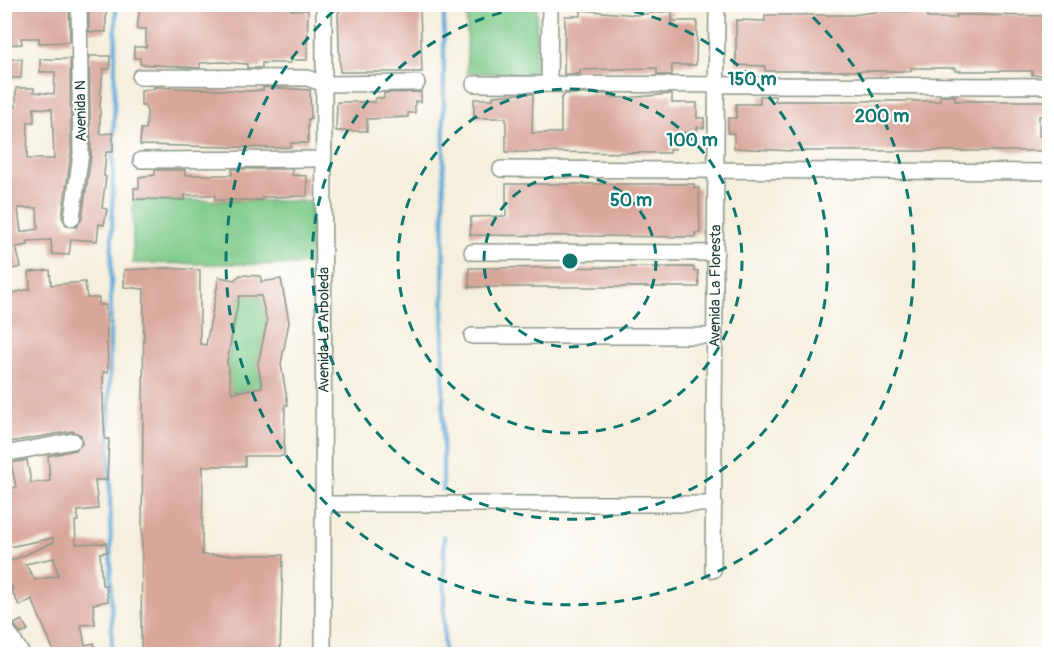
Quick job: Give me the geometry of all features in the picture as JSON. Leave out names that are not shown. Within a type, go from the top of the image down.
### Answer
[{"type":"street","name":"Avenida N","points":[[72,218],[81,154],[79,4]]},
{"type":"street","name":"Avenida La Arboleda","points":[[323,654],[324,4]]},
{"type":"street","points":[[549,84],[550,4]]},
{"type":"street","name":"Avenida La Floresta","points":[[713,570],[717,4]]},
{"type":"street","points":[[140,77],[307,78],[324,84],[417,83]]},
{"type":"street","points":[[474,84],[1050,86]]},
{"type":"street","points":[[141,160],[324,159]]},
{"type":"street","points":[[501,169],[1050,172]]},
{"type":"street","points":[[472,252],[716,253]]},
{"type":"street","points":[[472,336],[715,336]]},
{"type":"street","points":[[4,454],[73,441]]},
{"type":"street","points":[[323,504],[714,504]]},
{"type":"street","points":[[4,626],[22,654]]},
{"type":"green space","points":[[467,5],[537,5],[535,70],[528,74],[467,73]]},
{"type":"green space","points":[[133,200],[312,201],[311,265],[133,263]]},
{"type":"green space","points":[[239,296],[261,296],[267,322],[258,363],[262,387],[232,393],[227,362]]},
{"type":"building","points":[[6,4],[69,4],[70,42],[39,43],[39,38],[21,38],[22,44],[5,45],[4,16],[9,16]]},
{"type":"building","points":[[106,4],[106,32],[89,32],[89,6]]},
{"type":"building","points":[[140,4],[216,4],[216,7],[291,7],[291,10],[308,10],[307,60],[291,60],[291,63],[262,63],[262,68],[247,68],[247,64],[222,62],[200,63],[200,68],[140,64],[140,58],[134,58],[134,47],[146,47],[146,29],[137,29]]},
{"type":"building","points":[[420,8],[422,72],[340,72],[338,13],[342,9]]},
{"type":"building","points":[[581,10],[636,15],[672,11],[672,21],[697,21],[696,65],[672,65],[672,75],[657,75],[657,68],[580,70],[580,74],[564,74],[565,16],[581,16]]},
{"type":"building","points":[[882,11],[927,12],[927,18],[956,18],[956,15],[1050,16],[1046,55],[1050,55],[1050,71],[1046,71],[1046,75],[1032,75],[1032,71],[955,71],[955,68],[911,68],[911,71],[765,71],[765,66],[736,65],[736,20],[765,21],[765,15],[852,15]]},
{"type":"building","points":[[89,56],[110,56],[110,69],[103,69],[100,134],[113,133],[113,152],[106,152],[102,208],[107,209],[104,225],[99,224],[97,241],[71,239],[69,255],[52,254],[51,240],[28,241],[28,245],[16,247],[21,267],[4,271],[4,107],[16,107],[16,88],[34,88],[34,92],[54,94],[55,72],[40,72],[40,59],[70,59],[71,153],[62,217],[67,226],[76,227],[82,219],[91,155]],"holes":[[[34,108],[52,109],[54,159],[27,159],[28,122],[34,122]],[[18,208],[37,208],[38,229],[21,232]]]},
{"type":"building","points":[[5,59],[22,59],[21,78],[4,78]]},
{"type":"building","points":[[154,87],[248,91],[263,90],[263,87],[310,90],[311,119],[308,119],[308,143],[291,143],[291,147],[276,148],[140,145],[141,129],[146,129],[147,112],[145,106],[141,106],[141,90],[154,89]]},
{"type":"building","points":[[421,92],[421,102],[415,101],[415,113],[408,113],[408,117],[367,119],[367,131],[336,131],[337,102],[375,102],[375,98],[384,98],[384,93]]},
{"type":"building","points":[[533,94],[532,133],[561,133],[561,99],[565,94],[609,94],[609,97],[625,98],[672,94],[672,103],[697,103],[697,118],[704,118],[704,128],[697,127],[697,132],[675,132],[675,149],[670,149],[670,153],[506,152],[506,118],[474,118],[474,99],[493,99],[493,96]]},
{"type":"building","points":[[760,96],[775,96],[775,101],[940,101],[940,96],[955,96],[955,101],[1050,101],[1050,116],[1039,116],[1039,136],[1050,136],[1050,151],[792,151],[734,148],[734,133],[728,133],[728,118],[736,118],[736,104],[760,104]]},
{"type":"building","points":[[232,169],[292,169],[292,175],[307,176],[307,196],[262,197],[262,200],[215,200],[215,195],[185,195],[185,200],[134,199],[134,188],[139,188],[139,177],[155,175],[155,170],[185,170],[185,175],[232,175]]},
{"type":"building","points":[[506,184],[694,184],[694,188],[699,188],[700,233],[695,233],[695,237],[470,235],[471,217],[506,216]]},
{"type":"building","points":[[694,267],[694,271],[698,271],[699,287],[469,287],[469,268]]},
{"type":"building","points":[[168,268],[200,270],[200,344],[206,345],[219,277],[234,280],[240,275],[261,276],[261,282],[281,279],[289,322],[281,364],[288,405],[285,405],[284,456],[245,456],[245,466],[203,466],[202,555],[283,555],[280,654],[141,654],[144,289],[124,287],[124,270]],"holes":[[[239,296],[261,296],[267,322],[258,364],[262,387],[232,393],[227,362]]]},
{"type":"building","points":[[50,270],[51,285],[85,282],[87,298],[99,298],[99,305],[106,305],[108,372],[103,372],[103,404],[105,439],[109,439],[107,480],[95,480],[98,509],[78,511],[78,521],[75,521],[76,544],[106,543],[107,552],[100,553],[102,585],[106,585],[108,601],[93,604],[95,624],[81,625],[85,645],[94,643],[94,654],[55,654],[32,599],[20,606],[11,591],[13,590],[4,570],[4,564],[54,542],[53,538],[4,548],[4,491],[16,487],[11,463],[27,460],[31,483],[50,481],[48,456],[75,450],[82,444],[81,435],[72,431],[4,443],[4,309],[7,309],[4,295],[30,289],[29,272]],"holes":[[[54,558],[58,576],[35,580],[25,564]]]},
{"type":"building","points":[[22,620],[28,630],[21,634],[14,624]]},
{"type":"waterway","points":[[112,654],[109,403],[116,4]]},
{"type":"waterway","points":[[443,490],[444,4]]},
{"type":"waterway","points":[[444,536],[444,654]]}]
